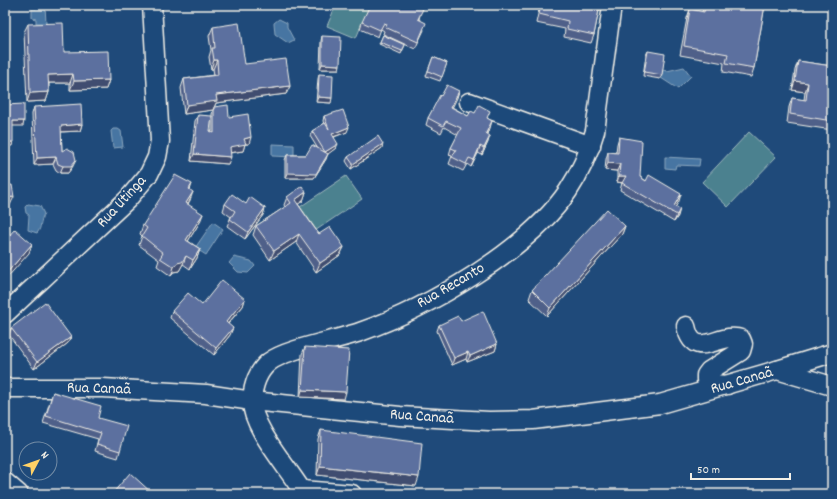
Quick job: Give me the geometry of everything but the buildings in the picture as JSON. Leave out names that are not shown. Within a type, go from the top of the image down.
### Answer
[{"type":"street","name":"Rua Utinga","points":[[5,314],[127,200],[149,174],[157,157],[160,141],[152,5]]},
{"type":"street","name":"Rua Recanto","points":[[303,492],[277,455],[257,420],[252,401],[255,383],[261,370],[269,362],[283,355],[342,338],[383,323],[437,296],[493,262],[551,212],[576,178],[591,146],[595,131],[612,5]]},
{"type":"street","points":[[469,102],[591,146]]},
{"type":"street","points":[[686,326],[688,336],[692,341],[698,344],[704,345],[734,336],[741,339],[743,344],[741,351],[709,371],[706,375],[706,380],[713,384],[728,385]]},
{"type":"street","points":[[777,370],[832,353]]},
{"type":"street","name":"Rua Canaã","points":[[5,388],[111,388],[206,394],[252,401],[400,416],[504,421],[533,420],[660,404],[777,370],[832,386]]},
{"type":"street","points":[[5,482],[19,494]]},
{"type":"street","points":[[303,492],[352,494]]},
{"type":"green space","points":[[336,5],[370,5],[356,38],[327,26]]},
{"type":"green space","points":[[749,132],[776,157],[728,207],[702,182]]},
{"type":"green space","points":[[346,176],[362,199],[309,235],[294,211]]},
{"type":"water","points":[[36,5],[45,5],[46,23],[36,23],[36,19],[32,18],[32,9],[36,9]]},
{"type":"water","points":[[279,19],[287,23],[287,27],[294,40],[288,43],[275,34],[274,23]]},
{"type":"water","points":[[684,67],[691,76],[678,89],[661,78],[663,70],[667,71]]},
{"type":"water","points":[[113,129],[118,129],[121,131],[123,147],[113,148],[111,131]]},
{"type":"water","points":[[272,144],[294,145],[294,157],[272,156]]},
{"type":"water","points":[[665,157],[700,159],[699,166],[676,165],[675,169],[665,168]]},
{"type":"water","points":[[28,204],[40,206],[44,214],[40,229],[37,233],[28,230],[29,215],[26,213],[25,207]]},
{"type":"water","points":[[213,222],[223,229],[206,255],[195,248]]},
{"type":"water","points":[[234,257],[251,261],[255,266],[248,273],[238,272],[229,263]]}]
